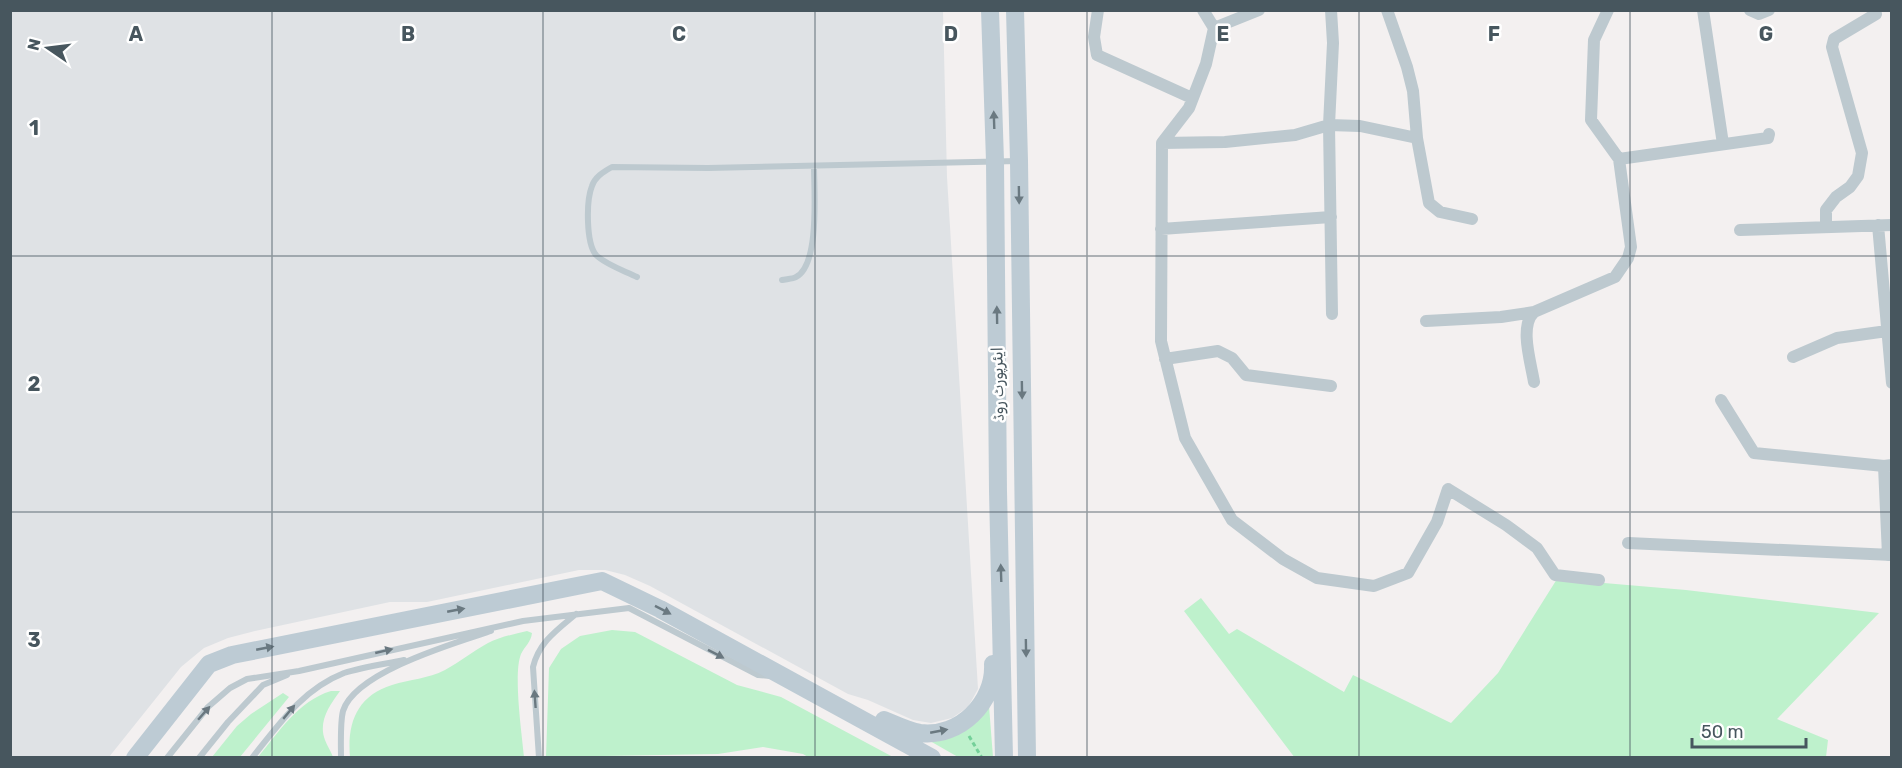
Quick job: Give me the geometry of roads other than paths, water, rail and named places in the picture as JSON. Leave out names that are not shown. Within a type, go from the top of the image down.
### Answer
[{"type":"main road","name":"ایئرپورٹ روڈ","points":[[990,10],[995,161],[998,491],[1004,758]]},
{"type":"main road","name":"ایئرپورٹ روڈ","points":[[1015,10],[1028,758]]},
{"type":"main road","points":[[135,758],[209,664],[232,655],[602,581],[660,609],[932,758]]},
{"type":"main road","points":[[824,698],[861,710],[901,728],[920,733],[946,730],[962,723],[984,703],[992,686],[994,670],[992,639],[1002,602]]},
{"type":"street","points":[[1098,10],[1094,37],[1097,55],[1192,98]]},
{"type":"street","points":[[1203,10],[1214,28],[1206,64],[1189,108],[1162,143],[1161,341],[1185,438],[1232,520],[1283,559],[1317,578],[1374,586],[1408,573],[1437,522],[1448,489],[1506,525],[1537,548],[1555,575],[1599,580]]},
{"type":"street","points":[[1214,28],[1259,10]]},
{"type":"street","points":[[1331,10],[1333,43],[1329,125],[1332,314]]},
{"type":"street","points":[[1387,10],[1413,91],[1417,138],[1428,203],[1440,212],[1472,219]]},
{"type":"street","points":[[1426,321],[1501,317],[1533,312],[1615,277],[1628,258],[1631,248],[1619,159],[1591,120],[1594,40],[1608,10]]},
{"type":"street","points":[[1702,10],[1723,144]]},
{"type":"street","points":[[1750,10],[1759,14],[1769,10]]},
{"type":"street","points":[[1826,227],[1826,210],[1858,176],[1862,153],[1833,47],[1834,39],[1876,14]]},
{"type":"street","points":[[1162,143],[1225,142],[1295,135],[1329,125],[1360,126],[1417,138]]},
{"type":"street","points":[[1619,159],[1768,138],[1769,134]]},
{"type":"street","points":[[1161,229],[1331,217]]},
{"type":"street","points":[[1878,225],[1892,383]]},
{"type":"street","points":[[1740,230],[1892,225]]},
{"type":"street","points":[[1533,312],[1528,317],[1526,331],[1534,382]]},
{"type":"street","points":[[1793,357],[1837,338],[1887,331]]},
{"type":"street","points":[[1165,359],[1218,351],[1232,358],[1246,375],[1331,386]]},
{"type":"street","points":[[1628,543],[1890,555],[1888,466],[1754,453],[1721,400]]},
{"type":"lane","points":[[637,277],[598,257],[590,246],[589,206],[592,186],[600,174],[612,167],[814,166],[1019,161]]},
{"type":"lane","points":[[782,280],[796,277],[803,271],[811,253],[814,166]]},
{"type":"lane","points":[[167,758],[208,707],[231,688],[247,679],[299,670],[523,621],[576,614],[629,609],[758,675],[786,677]]},
{"type":"lane","points":[[539,758],[533,667],[536,655],[543,642],[576,614]]},
{"type":"lane","points":[[252,758],[294,705],[314,689],[345,673],[415,657],[523,621]]},
{"type":"lane","points":[[341,758],[343,710],[370,680],[415,657]]},
{"type":"lane","points":[[199,758],[228,722],[263,685],[299,670]]}]
